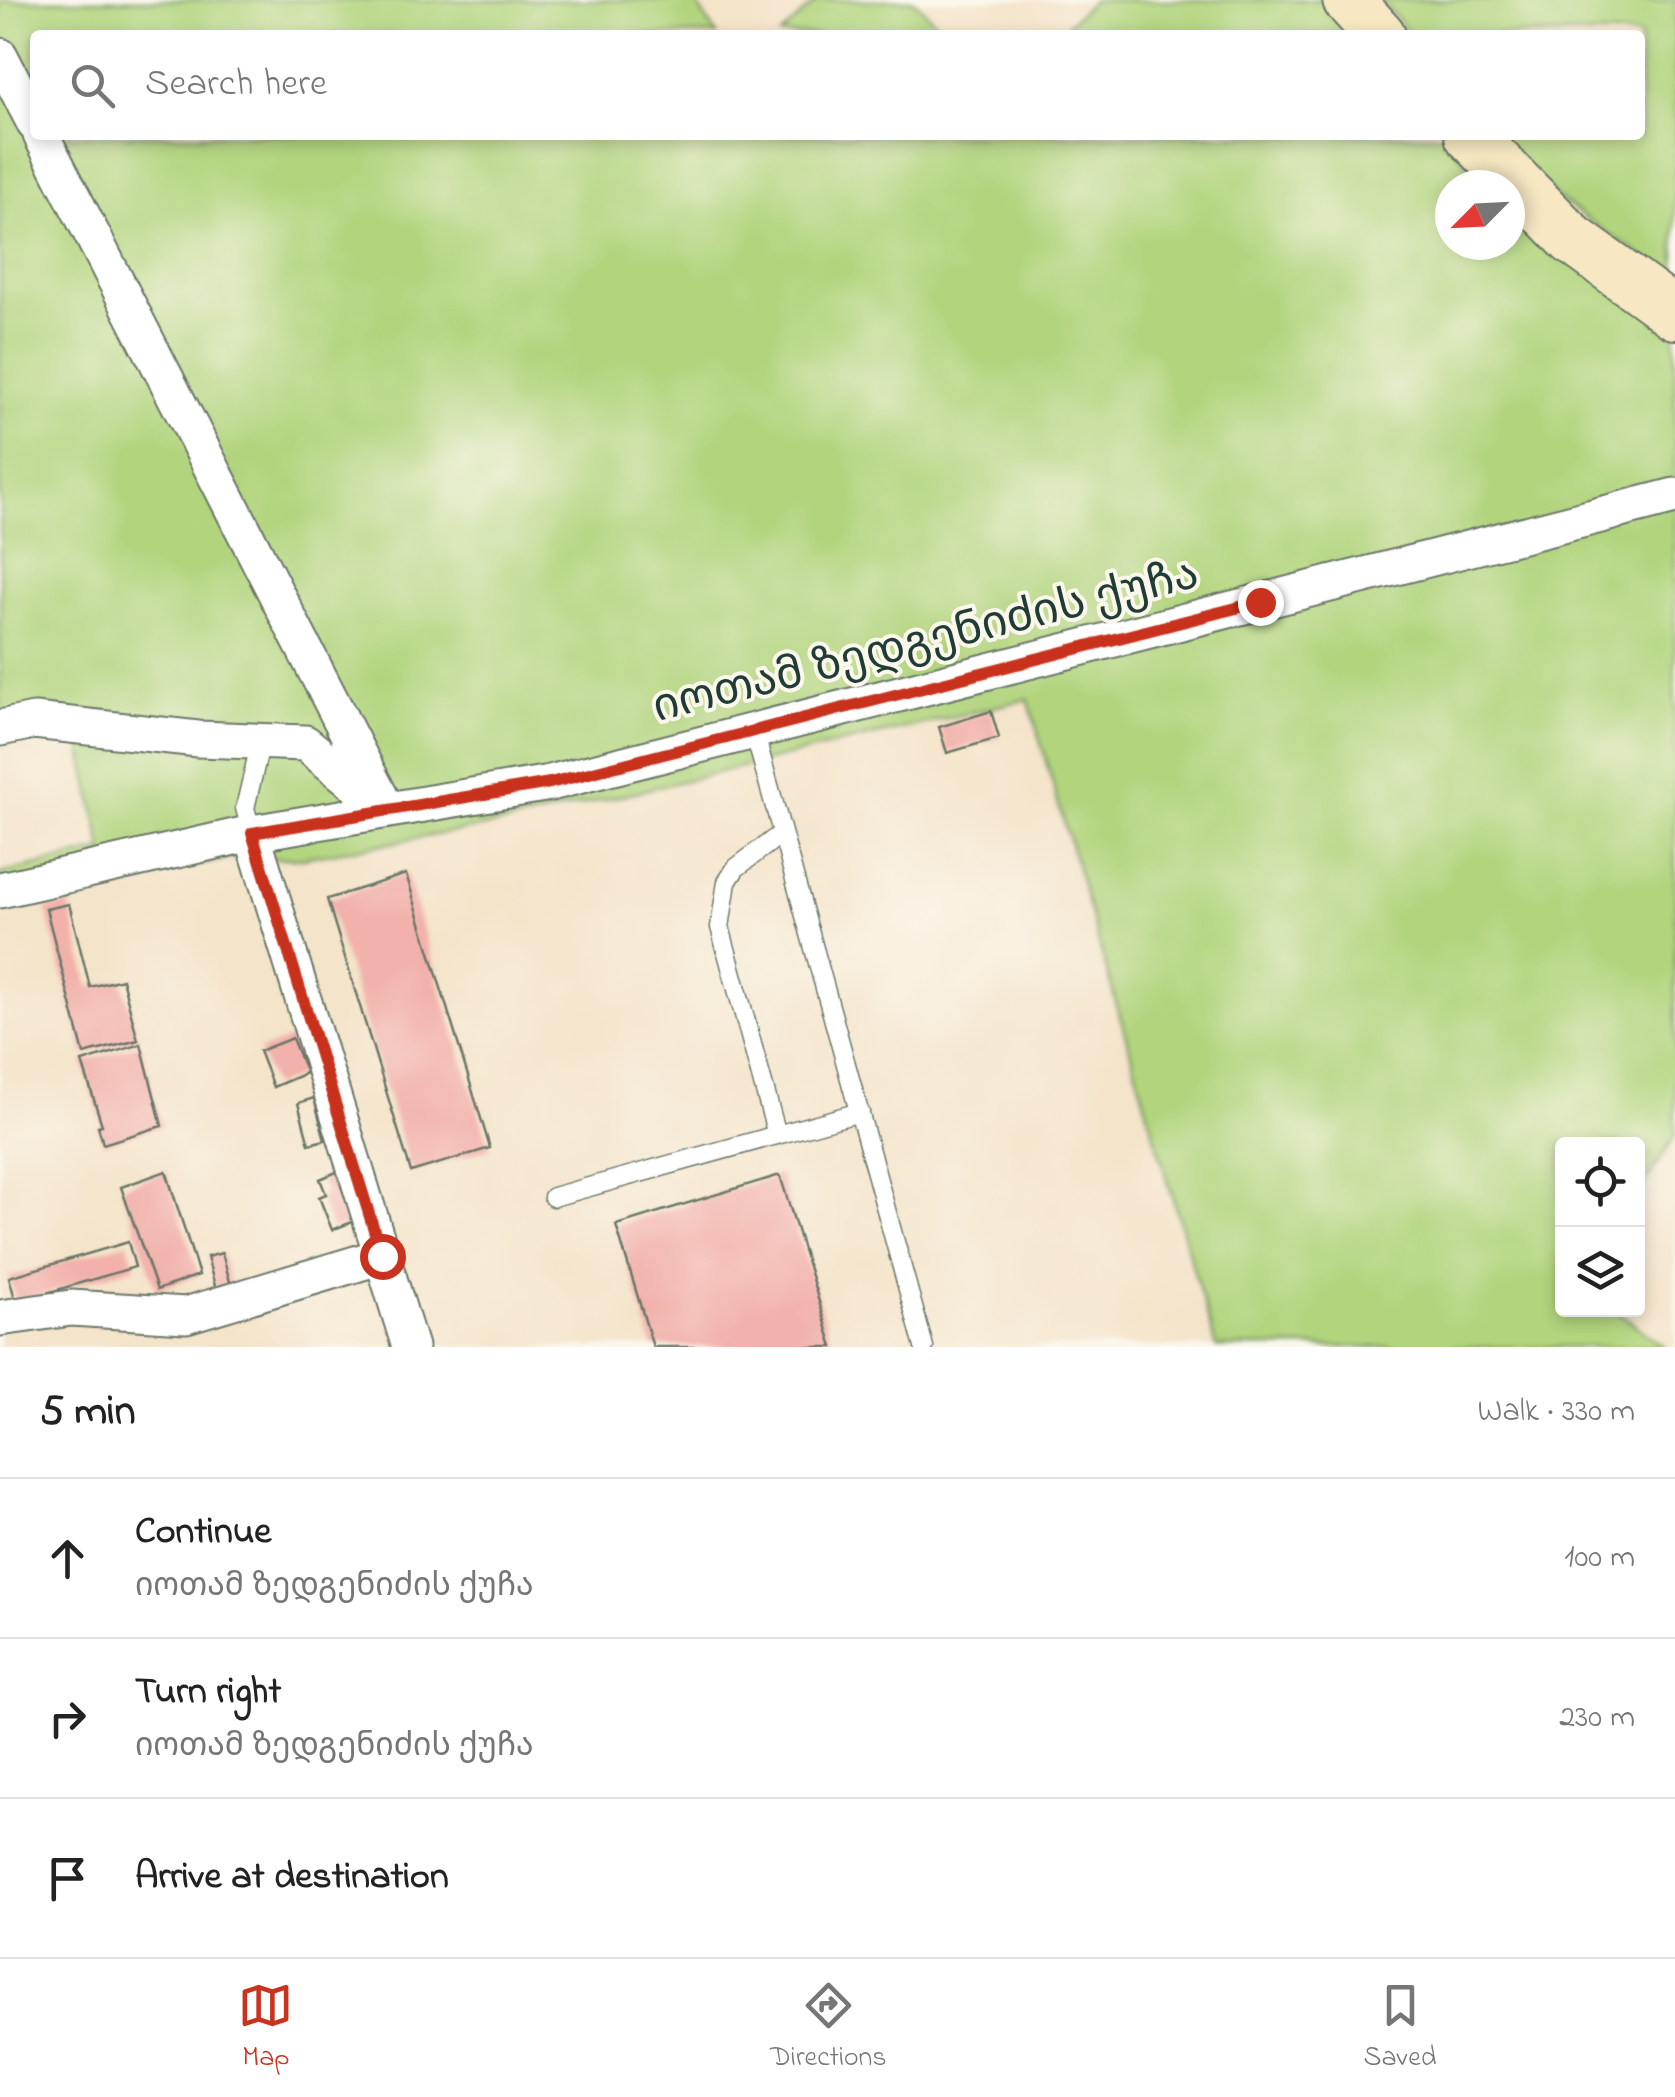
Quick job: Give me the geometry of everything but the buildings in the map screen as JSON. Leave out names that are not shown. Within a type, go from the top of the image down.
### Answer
[{"type":"street","points":[[1348,0],[1375,30]]},
{"type":"street","points":[[0,56],[30,114]]},
{"type":"street","points":[[44,140],[387,810]]},
{"type":"street","points":[[1475,140],[1572,238],[1675,314]]},
{"type":"street","name":"იოთამ ზედგენიძის ქუჩა","points":[[0,890],[252,833],[550,783],[1675,496]]},
{"type":"street","points":[[0,728],[34,721],[198,739],[305,743],[387,810]]},
{"type":"street","points":[[252,833],[410,1347]]},
{"type":"street","points":[[0,1318],[70,1308],[186,1315],[382,1256]]},
{"type":"lane","points":[[754,731],[924,1347]]},
{"type":"lane","points":[[252,833],[245,808],[261,741]]},
{"type":"lane","points":[[777,1135],[720,927],[727,882],[736,868],[782,833]]},
{"type":"lane","points":[[553,1196],[860,1112]]},
{"type":"green space","points":[[0,0],[694,0],[714,30],[30,30],[30,140],[1446,140],[1473,170],[1435,170],[1435,260],[1525,260],[1525,228],[1675,326],[1675,1136],[1645,1183],[1645,1137],[1555,1137],[1555,1317],[1625,1317],[1664,1347],[1216,1347],[1028,699],[506,823],[302,858],[231,858],[0,909],[0,874],[103,850],[81,746],[36,734],[0,743]]},
{"type":"green space","points":[[818,0],[914,0],[943,30],[785,30]]},
{"type":"green space","points":[[1093,0],[1321,0],[1348,30],[1061,30]]},
{"type":"green space","points":[[1380,0],[1675,0],[1675,277],[1555,195],[1497,140],[1645,140],[1645,30],[1407,30]]},
{"type":"route","points":[[382,1256],[252,833],[550,783],[1260,602]]}]
